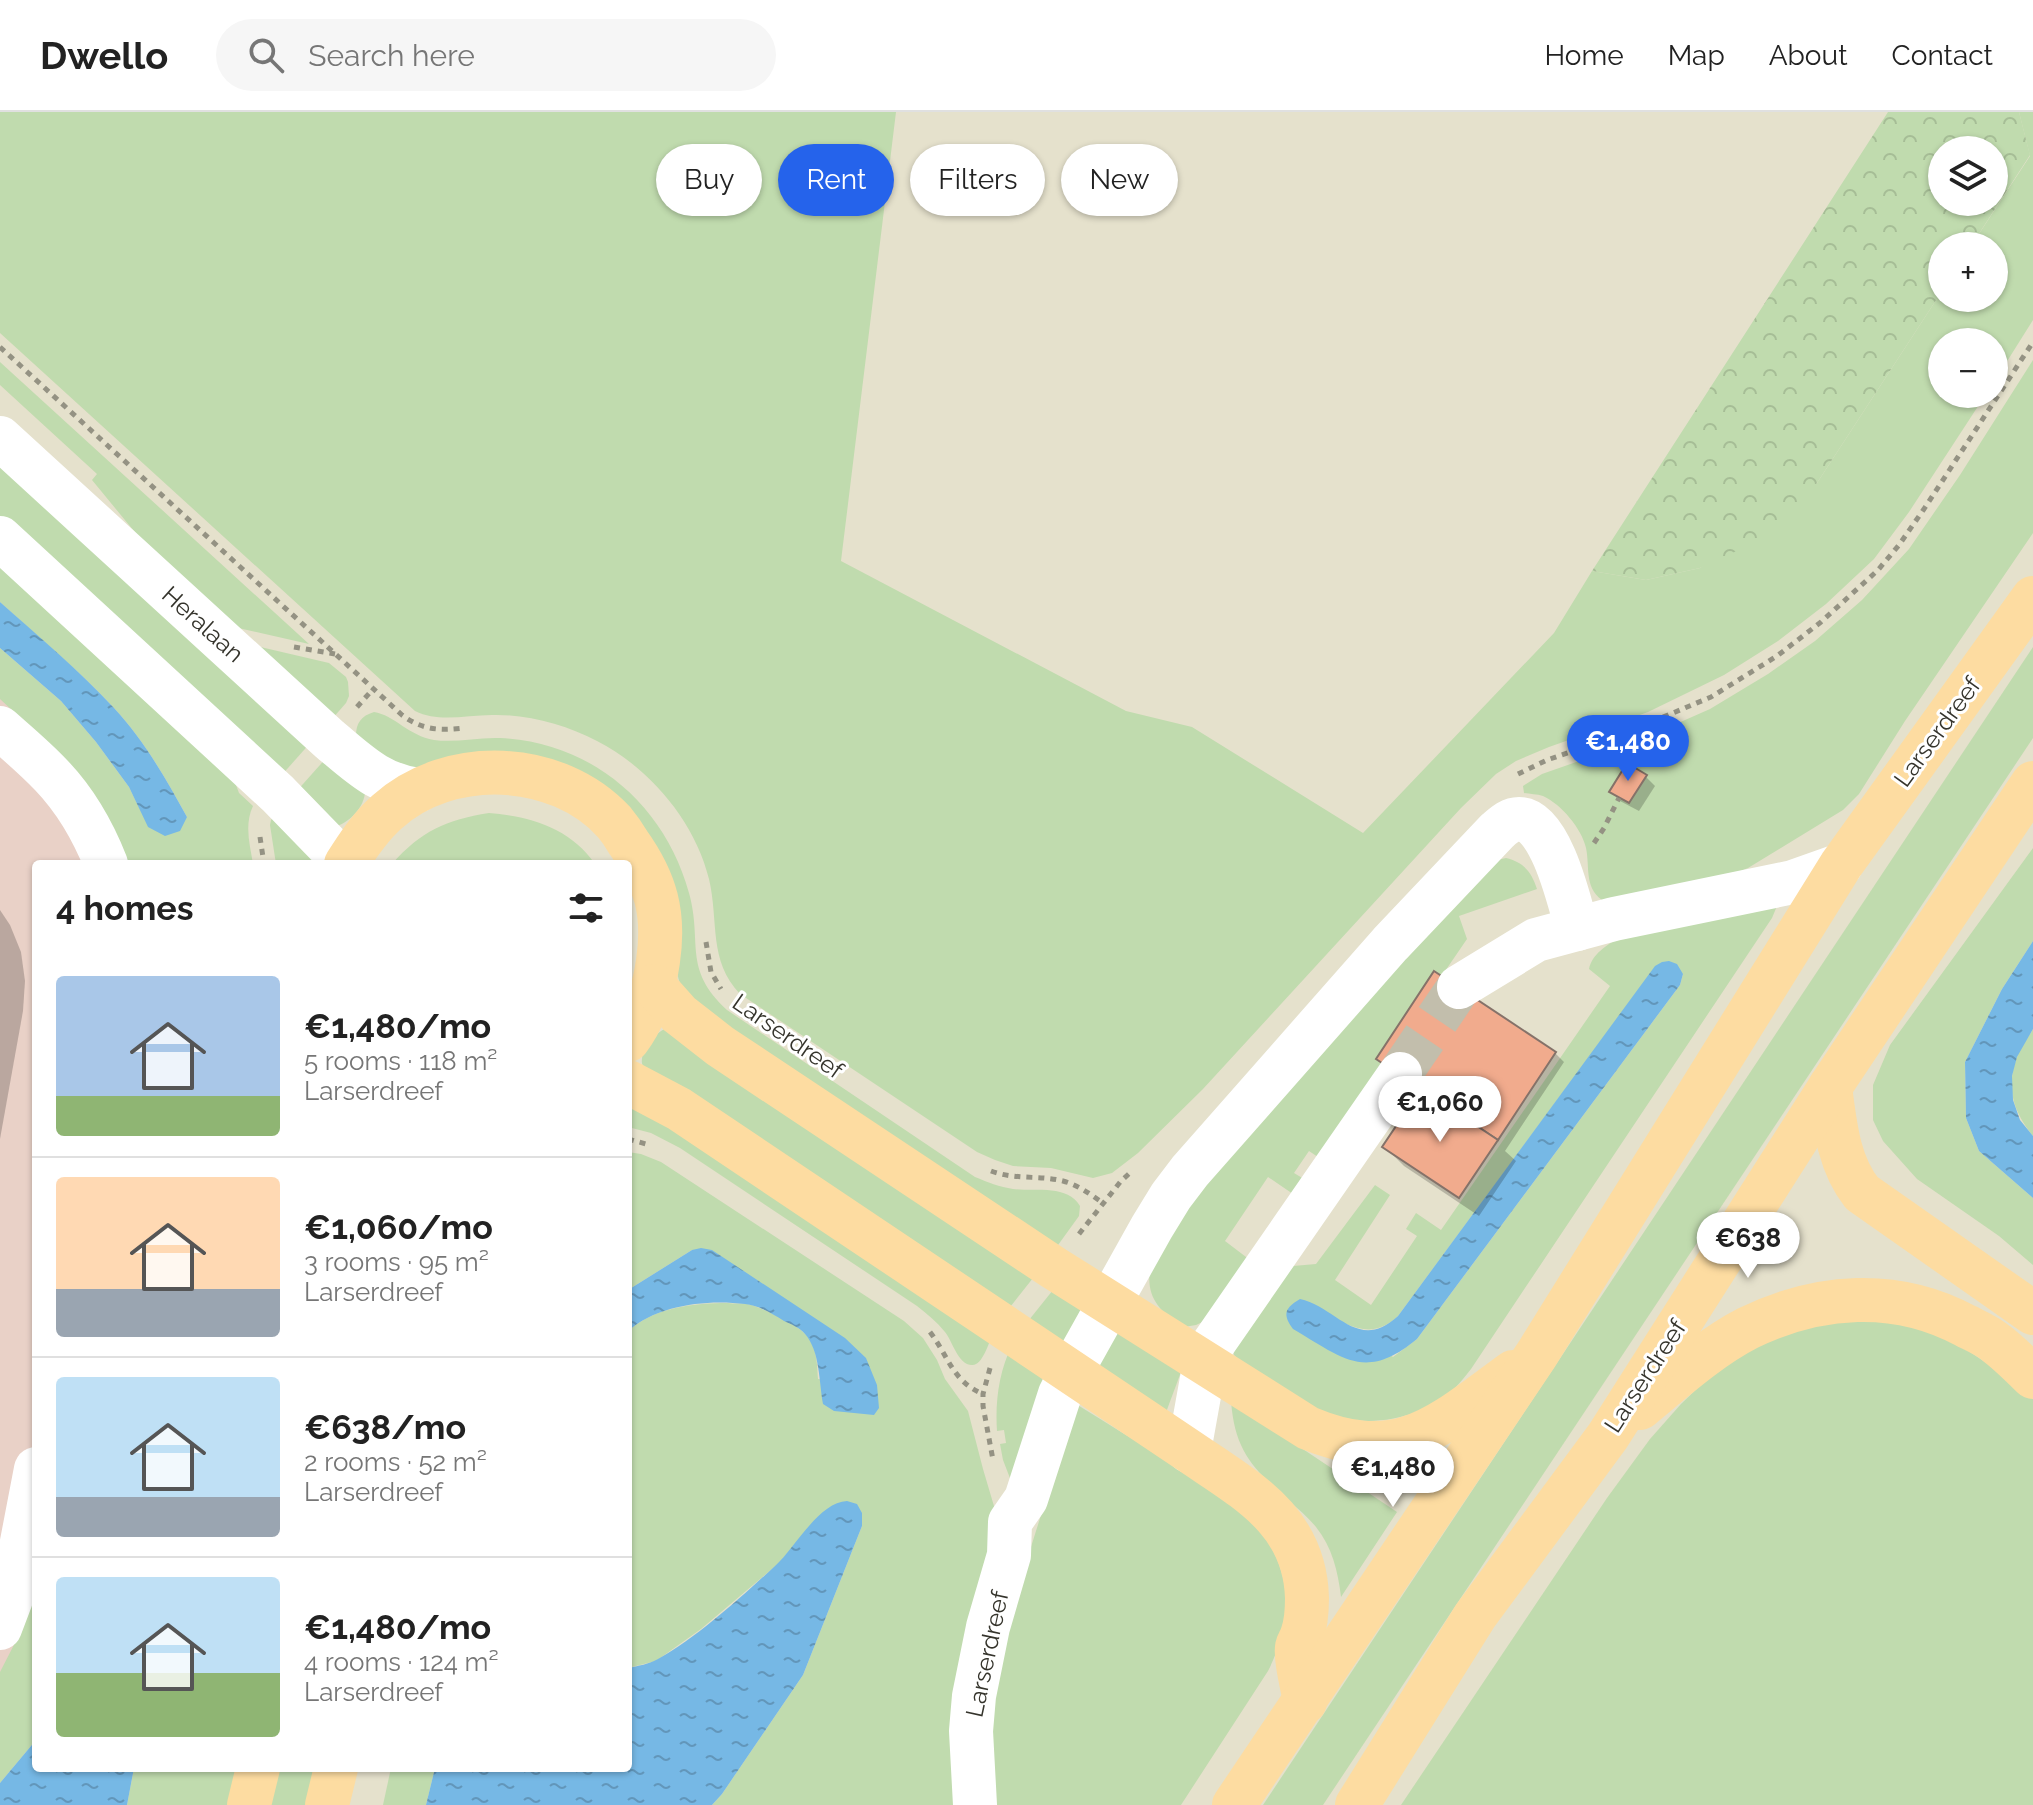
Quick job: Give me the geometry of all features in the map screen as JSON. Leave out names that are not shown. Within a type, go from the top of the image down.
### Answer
[{"type":"main road","name":"Larserdreef","points":[[1234,1805],[1537,1354],[1841,865],[2033,598]]},
{"type":"main road","points":[[349,860],[365,834],[389,810],[419,790],[454,777],[489,772],[528,775],[564,787],[589,801],[614,822],[644,864],[657,899],[662,936],[654,986],[644,1014],[632,1034]]},
{"type":"main road","name":"Larserdreef","points":[[1357,1805],[1475,1616],[1608,1436],[1830,1087],[2033,783]]},
{"type":"main road","name":"Larserdreef","points":[[654,986],[679,1014],[720,1046],[1054,1268],[1308,1428],[1356,1444],[1381,1444],[1419,1435],[1537,1354]]},
{"type":"main road","points":[[632,1084],[679,1109],[1189,1451],[1266,1507],[1280,1521],[1292,1541],[1304,1574],[1307,1599],[1305,1621],[1297,1648],[1305,1702]]},
{"type":"main road","points":[[1830,1087],[1844,1161],[1851,1179],[1862,1193],[2033,1313]]},
{"type":"main road","points":[[1608,1436],[1685,1371],[1737,1335],[1816,1304],[1887,1300],[1926,1308],[1995,1342],[2033,1377]]},
{"type":"main road","points":[[249,1805],[257,1772]]},
{"type":"main road","points":[[327,1805],[335,1772]]},
{"type":"street","name":"Heralaan","points":[[0,438],[329,739],[368,771],[401,788],[419,790]]},
{"type":"street","points":[[0,538],[278,794],[342,860]]},
{"type":"street","points":[[0,728],[50,774],[71,800],[90,827],[104,860]]},
{"type":"street","name":"Larserdreef","points":[[975,1805],[971,1731],[974,1696],[988,1627],[1009,1555],[1010,1522],[1026,1499],[1060,1394],[1071,1372],[1152,1227],[1181,1182],[1390,944],[1508,822],[1525,820],[1545,839],[1577,929]]},
{"type":"street","points":[[1459,987],[1536,940],[1614,919],[1793,882],[1841,865]]},
{"type":"street","points":[[1189,1451],[1205,1362],[1213,1344],[1400,1074]]},
{"type":"street","points":[[0,1628],[11,1599],[32,1490]]},
{"type":"path","points":[[0,347],[413,724],[444,730],[465,728]]},
{"type":"path","points":[[1587,854],[1619,798]]},
{"type":"path","name":"Larserdreef","points":[[705,930],[711,972],[727,995]]},
{"type":"path","points":[[983,1167],[1014,1177],[1065,1181],[1103,1203]]},
{"type":"shaded area","points":[[0,686],[135,860],[32,860],[32,1644],[0,1707]]},
{"type":"green space","points":[[0,112],[896,112],[892,144],[778,144],[778,216],[883,216],[841,561],[1126,711],[1192,727],[1363,833],[1554,633],[1592,571],[1646,580],[1700,568],[1817,483],[1928,312],[2008,312],[2008,232],[1980,232],[1991,216],[2008,216],[2008,190],[2030,156],[2019,112],[2033,112],[2033,320],[2008,360],[2008,328],[1928,328],[1928,408],[1977,408],[1909,512],[1874,559],[1826,604],[1778,641],[1724,675],[1648,712],[1516,761],[1496,774],[1461,808],[1203,1089],[1138,1153],[1112,1173],[1093,1178],[1051,1168],[1013,1166],[977,1152],[740,994],[723,968],[716,940],[709,879],[693,837],[668,799],[635,766],[597,741],[546,722],[506,715],[443,718],[415,711],[0,333]]},
{"type":"green space","points":[[1888,112],[2019,112],[2030,155],[2008,189],[2008,136],[1928,136],[1928,216],[1990,216],[1980,232],[1928,232],[1928,312],[1817,483],[1773,534],[1700,568],[1646,580],[1592,571]]},
{"type":"green space","points":[[2033,360],[2033,533],[1859,794],[1843,810],[1748,868],[1726,877],[1602,900],[1592,889],[1586,848],[1575,825],[1557,805],[1543,796],[1524,793],[1523,786],[1542,774],[1642,739],[1710,709],[1815,641],[1862,600],[1909,549],[2003,408],[2008,408],[2008,399]]},
{"type":"green space","points":[[0,362],[309,644],[225,625],[171,576],[92,480],[97,474],[0,385]]},
{"type":"green space","points":[[0,455],[312,741],[280,777],[0,521]]},
{"type":"green space","points":[[0,557],[230,769],[239,793],[253,806],[248,828],[252,860],[126,860],[119,842],[40,736],[0,699],[0,648],[61,701],[96,742],[129,787],[149,827],[187,817],[154,760],[125,720],[87,680],[0,602]]},
{"type":"green space","points":[[247,644],[329,663],[346,677],[349,696],[346,703],[332,719]]},
{"type":"green space","points":[[2033,647],[2033,738],[1323,1805],[1263,1805]]},
{"type":"green space","points":[[374,712],[434,740],[500,738],[534,742],[594,766],[620,784],[643,806],[678,861],[693,911],[699,968],[713,995],[727,1010],[975,1177],[998,1186],[1050,1190],[1074,1199],[1080,1206],[1079,1216],[1053,1252],[705,1020],[682,991],[635,824],[426,768],[399,767],[356,736],[360,721]]},
{"type":"green space","points":[[328,756],[365,791],[363,802],[356,812],[337,826],[295,793]]},
{"type":"green space","points":[[278,812],[313,860],[275,860],[271,820]]},
{"type":"green space","points":[[489,813],[534,821],[574,841],[592,860],[396,860],[424,835],[460,819]]},
{"type":"green space","points":[[2033,848],[2033,941],[2002,989],[1965,1062],[1966,1118],[1979,1151],[2033,1198],[2033,1265],[1999,1236],[1917,1179],[1883,1141],[1873,1120],[1873,1085],[1890,1045]]},
{"type":"green space","points":[[1506,858],[1526,869],[1537,889],[1459,916],[1467,939],[1318,1157],[1309,1151],[1294,1173],[1304,1179],[1293,1194],[1268,1177],[1225,1241],[1250,1260],[1209,1319],[1184,1327],[1173,1320],[1158,1305],[1150,1288],[1153,1254],[1251,1125],[1497,860]]},
{"type":"green space","points":[[1777,906],[1772,918],[1457,1386],[1426,1408],[1410,1414],[1392,1419],[1357,1420],[1317,1409],[1239,1360],[1233,1350],[1293,1266],[1316,1264],[1375,1185],[1390,1195],[1335,1280],[1371,1305],[1417,1236],[1406,1229],[1416,1213],[1441,1230],[1610,986],[1589,969],[1597,954],[1620,937]],"holes":[[[1656,966],[1683,974],[1680,985],[1417,1339],[1393,1357],[1346,1324],[1374,1329],[1398,1316]]]},
{"type":"green space","points":[[667,1028],[1037,1273],[1007,1311],[647,1071],[642,1063],[645,1050],[655,1036]]},
{"type":"green space","points":[[2033,1029],[2033,1136],[2016,1109],[2012,1079],[2018,1054]]},
{"type":"green space","points":[[632,1104],[992,1335],[982,1358],[976,1364],[967,1364],[959,1357],[942,1328],[917,1306],[680,1148],[651,1133],[632,1128]]},
{"type":"green space","points":[[632,1153],[661,1162],[904,1321],[923,1338],[945,1379],[968,1411],[999,1523],[960,1805],[712,1805],[803,1675],[862,1526],[862,1513],[819,1516],[779,1563],[701,1629],[656,1661],[632,1667],[632,1328],[650,1316],[675,1308],[715,1303],[747,1304],[785,1320],[808,1337],[815,1354],[818,1379],[877,1385],[692,1250],[632,1288]]},
{"type":"green space","points":[[1057,1285],[1082,1306],[1069,1339],[1058,1343],[1025,1325]]},
{"type":"green space","points":[[1842,1315],[1939,1331],[2022,1387],[2033,1399],[2033,1805],[1401,1805],[1607,1498],[1650,1439],[1681,1404],[1713,1373],[1776,1334]]},
{"type":"green space","points":[[1115,1324],[1181,1372],[1165,1415],[1092,1368]]},
{"type":"green space","points":[[1012,1345],[1041,1373],[1043,1381],[1013,1486],[1000,1444],[1006,1443],[1004,1430],[997,1431],[997,1398]]},
{"type":"green space","points":[[1231,1401],[1397,1512],[1341,1597],[1336,1569],[1322,1535],[1248,1458],[1237,1434]]},
{"type":"green space","points":[[1076,1404],[1238,1505],[1269,1543],[1284,1583],[1284,1625],[1268,1671],[1181,1805],[994,1805],[989,1724],[1013,1604]]},
{"type":"green space","points":[[32,1594],[32,1745],[0,1783],[0,1672],[18,1637]]},
{"type":"green space","points":[[133,1772],[244,1772],[236,1805],[127,1805]]},
{"type":"green space","points":[[271,1772],[322,1772],[314,1805],[264,1805]]},
{"type":"green space","points":[[390,1772],[434,1772],[426,1805],[383,1805]]},
{"type":"water","points":[[0,602],[87,680],[135,733],[187,817],[180,831],[165,836],[148,827],[129,787],[96,742],[61,701],[0,648]]},
{"type":"water","points":[[2033,941],[2033,1029],[2017,1057],[2012,1076],[2013,1100],[2020,1120],[2033,1136],[2033,1198],[1979,1151],[1966,1118],[1965,1062],[2002,989]]},
{"type":"water","points":[[1669,961],[1677,964],[1683,974],[1680,985],[1417,1339],[1383,1360],[1354,1361],[1293,1329],[1286,1315],[1291,1305],[1300,1299],[1359,1329],[1371,1330],[1384,1326],[1398,1316],[1655,966]]},
{"type":"water","points":[[692,1250],[712,1250],[845,1338],[866,1358],[877,1385],[879,1408],[874,1415],[834,1411],[823,1404],[816,1358],[810,1341],[798,1328],[755,1306],[699,1303],[653,1315],[632,1328],[632,1288]]},
{"type":"water","points":[[847,1501],[857,1504],[862,1513],[862,1526],[803,1675],[712,1805],[426,1805],[434,1772],[632,1772],[632,1667],[658,1659],[704,1628],[775,1566],[817,1517],[837,1503]]},
{"type":"water","points":[[32,1745],[32,1772],[133,1772],[127,1805],[0,1805],[0,1783]]},
{"type":"building","points":[[1627,763],[1647,775],[1629,803],[1609,792]]},
{"type":"building","points":[[1434,971],[1556,1052],[1498,1140],[1376,1059]]},
{"type":"building","points":[[1421,1089],[1498,1140],[1459,1198],[1382,1147]]},
{"type":"tunnel","points":[[1400,1074],[1459,987]]}]
